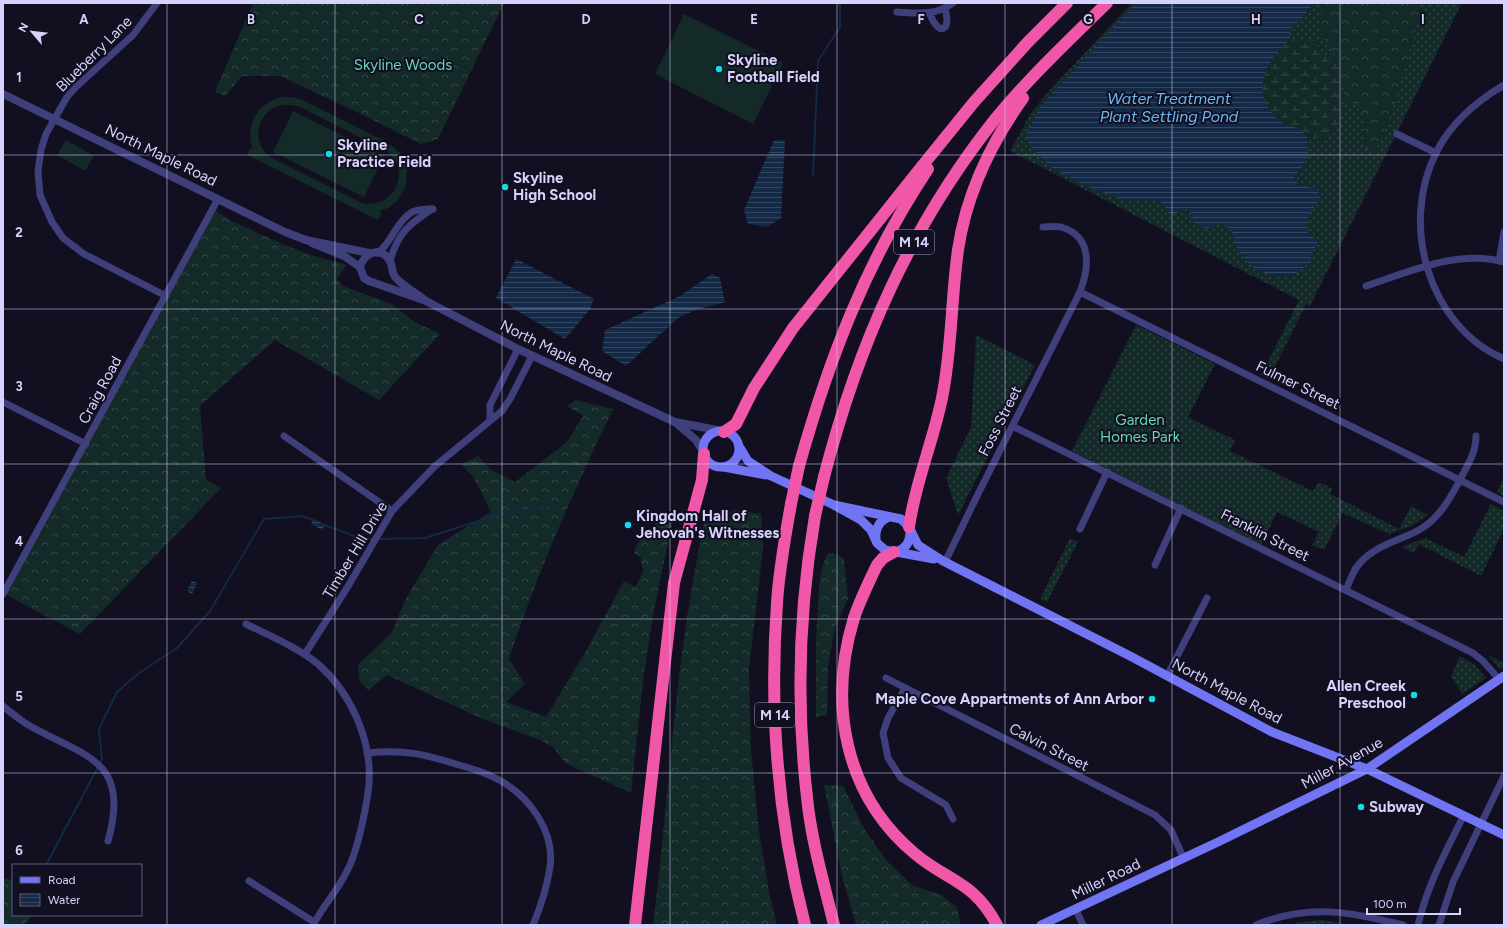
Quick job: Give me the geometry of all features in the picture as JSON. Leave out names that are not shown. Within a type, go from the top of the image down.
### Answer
[{"type":"highway","name":"M 14","points":[[805,925],[785,832],[778,774],[775,729],[774,670],[777,602],[791,504],[799,466],[816,406],[833,355],[866,279],[922,178],[974,102],[1028,42],[1068,3]]},
{"type":"highway","name":"M 14","points":[[834,925],[807,799],[801,722],[804,599],[816,516],[824,477],[839,420],[860,358],[877,316],[911,246],[929,214],[954,176],[996,119],[1035,74],[1107,3]]},
{"type":"highway","points":[[910,530],[913,502],[942,397],[958,249],[968,207],[990,151],[1004,126],[1031,87],[1067,42]]},
{"type":"highway","points":[[723,432],[736,424],[757,382],[793,328],[974,102]]},
{"type":"highway","points":[[635,925],[674,583],[702,480],[703,453]]},
{"type":"highway","points":[[895,552],[883,558],[877,565],[855,617],[843,669],[845,738],[861,784],[880,818],[903,843],[922,860],[972,891],[986,906],[997,925]]},
{"type":"main road","points":[[723,432],[734,437],[738,446],[737,458],[728,466],[722,467],[711,464],[703,453],[705,441],[712,434],[723,432]]},
{"type":"main road","name":"North Maple Road","points":[[738,446],[748,461],[771,476],[834,505],[861,520],[876,539],[877,543],[885,550],[944,562]]},
{"type":"main road","name":"North Maple Road","points":[[722,467],[771,476]]},
{"type":"main road","name":"North Maple Road","points":[[834,505],[889,517],[901,518],[922,549],[944,562],[1167,676],[1272,732],[1367,769],[1504,835]]},
{"type":"main road","points":[[876,539],[876,527],[880,522],[889,517]]},
{"type":"main road","points":[[895,552],[905,547],[908,543],[910,530]]},
{"type":"main road","name":"Miller Avenue","points":[[1183,857],[1367,769],[1501,677]]},
{"type":"main road","name":"Miller Road","points":[[1041,925],[1076,910],[1183,857]]},
{"type":"street","name":"Blueberry Lane","points":[[158,3],[133,35],[67,97],[46,134],[41,150],[38,171],[40,195],[52,222],[63,238],[84,254],[166,296]]},
{"type":"street","points":[[897,12],[930,14],[945,9],[953,3]]},
{"type":"street","points":[[930,14],[934,26],[944,28],[947,25],[948,20],[945,9]]},
{"type":"street","points":[[1504,85],[1464,114],[1450,130],[1436,152],[1428,173],[1422,197],[1420,232],[1426,266],[1439,298],[1450,315],[1478,343],[1504,359]]},
{"type":"street","name":"North Maple Road","points":[[3,94],[285,232],[344,256],[360,268]]},
{"type":"street","points":[[1397,134],[1436,152]]},
{"type":"street","name":"Craig Road","points":[[3,594],[6,583],[86,444],[218,199]]},
{"type":"street","points":[[434,209],[412,222],[402,232],[394,248],[390,261],[392,271],[386,279],[379,284],[369,282],[364,278],[360,268],[362,262],[369,253],[378,252],[387,244],[395,230],[412,212],[434,209]]},
{"type":"street","name":"Foss Street","points":[[944,562],[1080,292],[1087,275],[1088,258],[1079,238],[1072,231],[1060,227],[1043,227]]},
{"type":"street","points":[[1366,286],[1426,266],[1470,258],[1502,261],[1504,232]]},
{"type":"street","name":"North Maple Road","points":[[306,240],[369,253]]},
{"type":"street","points":[[378,252],[390,261]]},
{"type":"street","name":"North Maple Road","points":[[392,271],[396,279],[426,301]]},
{"type":"street","name":"North Maple Road","points":[[379,284],[426,301],[532,356],[675,422],[723,432]]},
{"type":"street","name":"Fulmer Street","points":[[1080,292],[1504,502]]},
{"type":"street","points":[[490,420],[490,405],[518,349]]},
{"type":"street","name":"Timber Hill Drive","points":[[305,654],[347,588],[392,511],[434,467],[502,411],[510,399],[532,356]]},
{"type":"street","points":[[3,402],[86,444]]},
{"type":"street","name":"North Maple Road","points":[[675,422],[696,440],[703,453]]},
{"type":"street","name":"Franklin Street","points":[[1012,426],[1473,653],[1501,677]]},
{"type":"street","points":[[284,436],[392,511]]},
{"type":"street","points":[[1346,590],[1356,568],[1367,556],[1382,546],[1418,530],[1432,520],[1444,508],[1474,453],[1476,436]]},
{"type":"street","points":[[1080,529],[1107,472]]},
{"type":"street","points":[[1155,565],[1181,508]]},
{"type":"street","points":[[1167,676],[1207,598]]},
{"type":"street","points":[[246,624],[305,654],[332,678],[347,699],[361,730],[367,753],[369,782],[366,807],[355,853],[339,886],[314,924],[248,881]]},
{"type":"street","name":"Calvin Street","points":[[886,678],[1155,815],[1171,830],[1183,857]]},
{"type":"street","points":[[905,688],[888,718],[883,733],[888,758],[901,778],[946,804],[952,819]]},
{"type":"street","points":[[3,706],[26,723],[81,751],[96,761],[106,774],[112,787],[115,806],[113,823],[108,841]]},
{"type":"street","points":[[367,753],[406,751],[426,754],[476,770],[499,779],[515,790],[531,806],[542,822],[548,844],[550,865],[546,888],[533,925]]},
{"type":"street","points":[[1439,925],[1453,882],[1504,776]]},
{"type":"street","points":[[1418,925],[1424,902],[1439,864],[1464,815]]},
{"type":"street","points":[[1076,910],[1083,925]]},
{"type":"street","points":[[1256,925],[1302,912],[1330,911],[1402,925]]},
{"type":"green space","name":"Skyline Woods","points":[[253,3],[504,3],[438,139],[421,144],[280,76],[242,76],[225,96],[215,92]]},
{"type":"green space","points":[[1132,3],[1462,3],[1310,306],[1306,304],[1269,379],[1261,375],[1299,300],[1010,151],[1031,113],[1046,94]]},
{"type":"green space","points":[[1325,3],[1416,3],[1419,5],[1421,12],[1393,110],[1375,153],[1368,152],[1366,147],[1363,113],[1358,110],[1356,104],[1345,101],[1341,68],[1321,31],[1321,14]]},
{"type":"green space","name":"Skyline Football Field","points":[[684,14],[783,63],[753,124],[655,74]]},
{"type":"green space","points":[[1308,38],[1315,41],[1319,49],[1341,67],[1344,88],[1344,106],[1338,123],[1325,140],[1310,136],[1308,142],[1301,132],[1286,126],[1271,113],[1265,102],[1263,91],[1267,69],[1281,48],[1290,39],[1299,42]]},
{"type":"green space","points":[[281,97],[292,97],[303,100],[387,142],[400,153],[407,168],[406,186],[397,201],[388,208],[379,211],[382,213],[378,220],[247,155],[250,148],[253,149],[250,132],[255,117],[265,104]],"holes":[[[282,105],[300,107],[387,151],[394,160],[398,169],[399,179],[396,188],[391,195],[383,201],[373,204],[362,203],[270,157],[260,143],[258,135],[259,127],[267,113],[273,108]]]},
{"type":"green space","name":"Skyline Practice Field","points":[[293,111],[384,156],[364,197],[273,152]]},
{"type":"green space","points":[[66,140],[94,156],[85,171],[57,155]]},
{"type":"green space","points":[[212,209],[234,222],[280,243],[308,254],[347,265],[337,278],[343,286],[392,304],[413,321],[440,334],[379,400],[275,340],[200,406],[206,480],[221,488],[80,634],[3,593]]},
{"type":"green space","name":"Garden Homes Park","points":[[1136,325],[1215,364],[1188,417],[1235,440],[1230,451],[1313,491],[1319,482],[1333,489],[1330,494],[1399,529],[1411,506],[1428,515],[1411,526],[1389,534],[1343,513],[1324,550],[1312,545],[1319,532],[1277,512],[1261,545],[1072,451]]},
{"type":"green space","points":[[976,335],[1035,365],[958,515],[946,478],[971,427]]},
{"type":"green space","points":[[575,400],[613,409],[557,532],[520,627],[509,659],[525,684],[506,702],[546,717],[587,649],[624,581],[635,587],[643,572],[641,558],[634,553],[636,546],[651,528],[675,509],[654,610],[644,673],[631,793],[565,763],[554,748],[542,741],[483,719],[387,675],[369,690],[359,681],[358,665],[392,632],[405,600],[438,545],[491,512],[474,478],[461,464],[478,456],[490,469],[515,482],[567,442],[583,416],[567,406]]},
{"type":"green space","points":[[1504,477],[1504,496],[1497,492]]},
{"type":"green space","points":[[1491,504],[1504,511],[1504,529],[1481,576],[1419,544],[1413,553],[1402,547],[1425,538],[1464,557]]},
{"type":"green space","points":[[735,510],[761,514],[763,549],[749,668],[751,751],[759,832],[770,896],[777,925],[653,925],[680,671],[695,569],[705,519]]},
{"type":"green space","points":[[1070,538],[1078,542],[1047,602],[1040,599]]},
{"type":"green space","points":[[828,553],[837,554],[844,559],[848,599],[835,627],[828,665],[827,715],[816,717],[816,648],[819,592],[821,572]]},
{"type":"green space","points":[[1487,654],[1504,663],[1504,666],[1500,669]]},
{"type":"green space","points":[[1460,656],[1475,665],[1486,678],[1462,694],[1451,676]]},
{"type":"green space","points":[[824,785],[843,786],[865,830],[887,861],[912,885],[941,895],[957,907],[960,923],[958,925],[856,925],[843,880]]},
{"type":"green space","points":[[3,878],[12,880],[12,916],[31,916],[25,925],[3,925]]},
{"type":"green space","points":[[1323,920],[1346,924],[1295,925],[1295,923]]},
{"type":"water","name":"Water Treatment Plant Settling Pond","points":[[1136,3],[1314,3],[1290,30],[1290,39],[1273,59],[1267,69],[1263,79],[1262,90],[1265,101],[1271,111],[1281,122],[1301,130],[1306,136],[1308,143],[1308,159],[1294,177],[1299,185],[1317,189],[1321,197],[1308,217],[1308,233],[1318,241],[1308,264],[1293,276],[1268,274],[1254,268],[1239,252],[1232,233],[1227,226],[1216,224],[1208,228],[1201,227],[1191,220],[1190,210],[1182,209],[1176,214],[1169,214],[1161,202],[1147,200],[1131,202],[1093,189],[1052,168],[1032,149],[1026,134],[1039,109]]},
{"type":"water","points":[[774,140],[785,140],[781,218],[767,227],[748,224],[744,210]]},
{"type":"water","points":[[516,259],[594,299],[590,309],[565,339],[496,298]]},
{"type":"water","points":[[712,274],[720,278],[725,302],[698,309],[678,318],[626,366],[602,351],[605,330],[680,296]]},
{"type":"water","points":[[314,519],[325,525],[322,530],[311,524]]},
{"type":"water","points":[[192,581],[197,583],[192,594],[187,591]]},
{"type":"waterway","points":[[813,176],[818,61],[840,27],[840,3]]},
{"type":"waterway","points":[[378,539],[425,538],[497,515],[556,505]]},
{"type":"waterway","points":[[100,763],[102,759],[99,729],[117,692],[139,673],[177,648],[210,611],[264,519],[302,516],[315,521]]},
{"type":"waterway","points":[[322,524],[362,539],[373,539]]},
{"type":"waterway","points":[[47,864],[98,767]]},
{"type":"waterway","points":[[7,925],[12,916]]},
{"type":"place","name":"Skyline Football Field","points":[[719,69]]},
{"type":"place","name":"Skyline Practice Field","points":[[329,154]]},
{"type":"place","name":"Skyline High School","points":[[505,187]]},
{"type":"place","name":"Kingdom Hall of Jehovah's Witnesses","points":[[628,525]]},
{"type":"place","name":"Allen Creek Preschool","points":[[1414,695]]},
{"type":"place","name":"Maple Cove Appartments of Ann Arbor","points":[[1152,699]]},
{"type":"place","name":"Subway","points":[[1361,807]]}]
